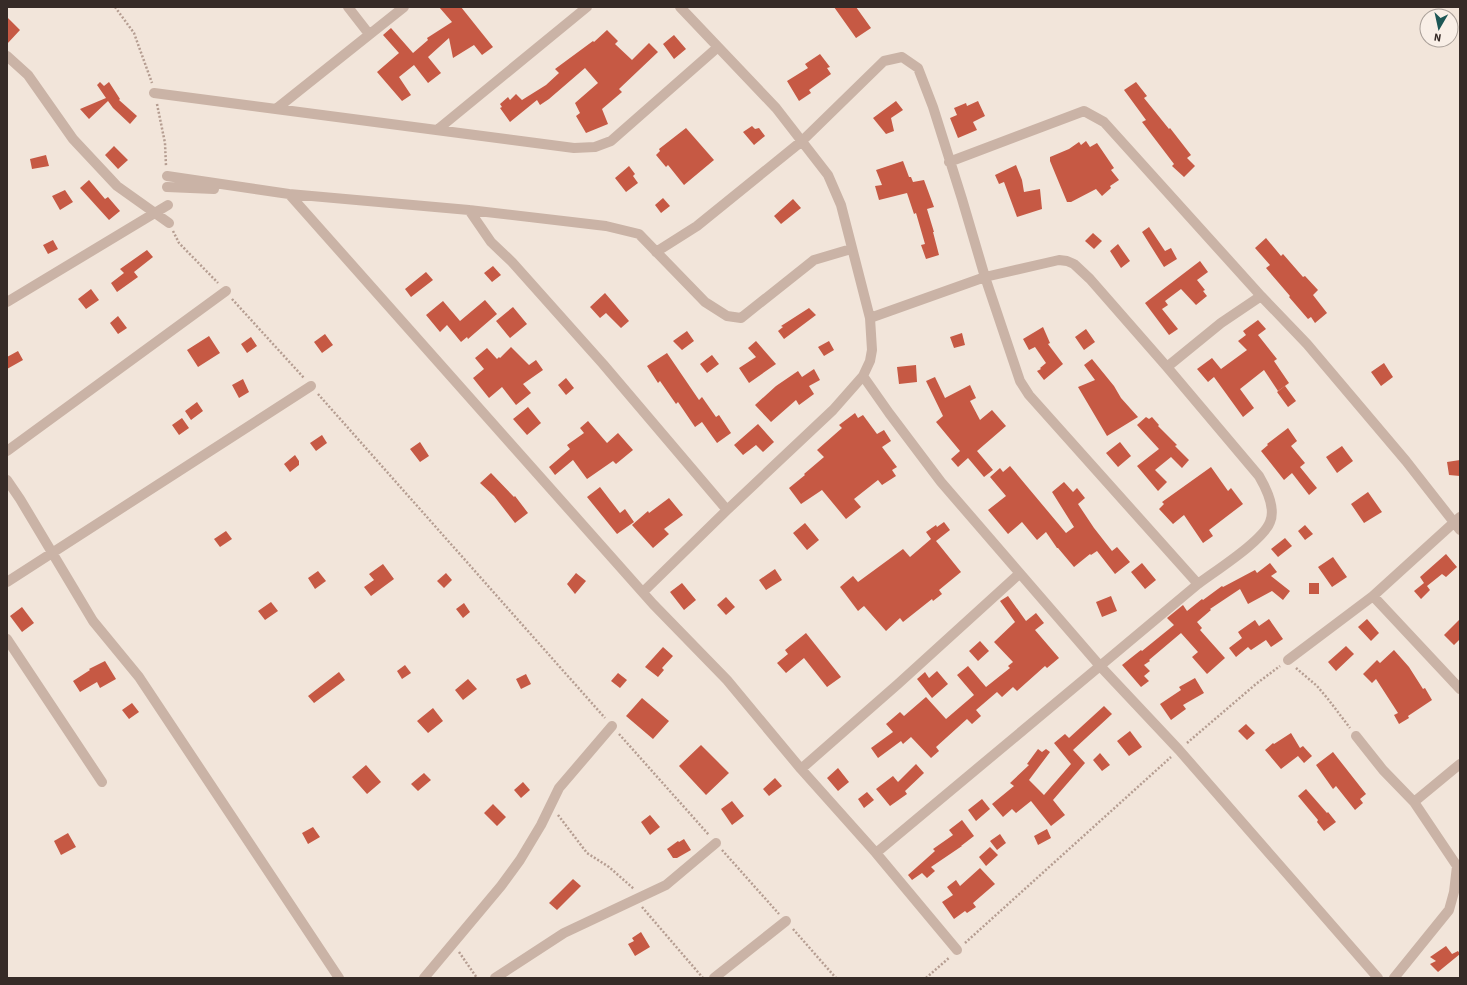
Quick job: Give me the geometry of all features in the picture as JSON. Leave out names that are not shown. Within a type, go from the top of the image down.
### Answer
[{"type":"street","points":[[348,7],[369,34]]},
{"type":"street","points":[[276,109],[404,7]]},
{"type":"street","points":[[436,130],[587,7]]},
{"type":"street","points":[[643,592],[833,410],[863,376],[870,361],[872,350],[870,318],[840,205],[828,175],[776,108],[680,7]]},
{"type":"street","points":[[154,93],[574,148],[595,147],[611,141],[718,47]]},
{"type":"street","points":[[7,56],[28,75],[73,139],[117,186],[169,223]]},
{"type":"street","points":[[656,252],[697,226],[802,141],[884,61],[902,57],[918,68],[933,107],[985,277],[1020,380],[1029,395],[1198,584]]},
{"type":"street","points":[[949,162],[1084,111],[1104,122],[1261,296],[1307,344],[1458,523],[1373,596],[1288,660]]},
{"type":"street","points":[[167,176],[289,194],[468,210],[606,226],[639,234],[705,302],[727,316],[741,318],[814,260],[851,248]]},
{"type":"street","points":[[167,187],[294,192],[438,372]]},
{"type":"street","points":[[289,194],[653,604],[727,680],[801,769],[876,853],[957,950]]},
{"type":"street","points":[[7,302],[168,205]]},
{"type":"street","points":[[468,210],[491,242],[512,262],[598,358],[727,510]]},
{"type":"street","points":[[870,318],[985,277],[1059,260],[1074,264],[1090,279],[1168,367],[1259,476],[1270,496],[1271,521],[1259,538],[1198,584],[876,853]]},
{"type":"street","points":[[7,451],[226,291]]},
{"type":"street","points":[[1168,367],[1221,323],[1261,296]]},
{"type":"street","points":[[863,376],[941,482],[1100,666],[1179,750],[1378,978]]},
{"type":"street","points":[[7,582],[310,386]]},
{"type":"street","points":[[7,480],[53,553],[93,621],[140,677],[339,978]]},
{"type":"street","points":[[801,769],[1020,574]]},
{"type":"street","points":[[1373,596],[1460,689]]},
{"type":"street","points":[[7,639],[102,782]]},
{"type":"street","points":[[424,978],[501,886],[520,860],[559,788],[612,726]]},
{"type":"street","points":[[1356,736],[1383,770],[1414,802],[1458,866],[1454,892],[1449,910],[1394,978]]},
{"type":"street","points":[[1414,802],[1460,764]]},
{"type":"street","points":[[495,978],[564,933],[666,885],[716,843]]},
{"type":"street","points":[[714,978],[786,921]]},
{"type":"path","points":[[115,7],[134,33],[151,79],[165,143],[167,176]]},
{"type":"path","points":[[169,223],[179,242],[226,291],[836,978]]},
{"type":"path","points":[[926,978],[1179,750],[1256,684],[1288,660],[1328,699],[1356,736]]},
{"type":"path","points":[[551,805],[587,853],[609,867],[639,898],[703,978]]},
{"type":"path","points":[[453,943],[477,978]]},
{"type":"building","points":[[439,7],[461,7],[493,47],[482,55],[474,45],[453,58],[449,38],[428,57],[441,73],[428,83],[414,65],[399,77],[411,95],[402,101],[377,72],[399,53],[383,35],[391,28],[413,53],[428,40],[427,38],[452,22]]},
{"type":"building","points":[[834,7],[856,7],[871,28],[856,38]]},
{"type":"building","points":[[7,17],[20,30],[7,44]]},
{"type":"building","points":[[607,30],[618,41],[615,44],[632,60],[649,43],[658,52],[619,89],[622,92],[602,109],[608,124],[586,133],[576,116],[580,113],[575,103],[598,83],[585,68],[549,99],[540,105],[537,100],[510,122],[500,108],[502,107],[500,104],[508,97],[510,100],[516,94],[522,100],[546,85],[559,73],[555,69],[593,41],[594,42]]},
{"type":"building","points":[[674,35],[686,49],[674,59],[663,44]]},
{"type":"building","points":[[820,54],[830,67],[827,68],[831,74],[809,90],[811,93],[799,101],[787,81],[808,68],[805,64]]},
{"type":"building","points":[[100,82],[104,86],[109,82],[120,99],[119,100],[137,116],[130,124],[113,108],[108,101],[89,119],[80,109],[106,98],[97,85]]},
{"type":"building","points":[[1136,82],[1147,96],[1144,98],[1191,155],[1187,158],[1195,166],[1184,177],[1172,166],[1174,164],[1142,122],[1146,120],[1124,90]]},
{"type":"building","points":[[896,101],[903,110],[891,118],[894,131],[886,134],[873,118]]},
{"type":"building","points":[[978,101],[985,116],[973,122],[977,130],[958,138],[950,118],[957,115],[954,108],[966,103],[967,106]]},
{"type":"building","points":[[752,126],[755,129],[759,128],[765,136],[754,145],[743,132]]},
{"type":"building","points":[[686,128],[714,160],[684,185],[668,165],[666,167],[656,155],[660,151],[659,149]]},
{"type":"building","points":[[1086,141],[1090,147],[1097,143],[1114,168],[1111,170],[1119,180],[1110,186],[1111,188],[1102,196],[1096,189],[1071,202],[1067,202],[1050,161],[1050,157],[1069,149],[1079,142],[1081,145]]},
{"type":"building","points":[[114,146],[128,160],[118,169],[105,155]]},
{"type":"building","points":[[46,155],[49,166],[32,169],[30,159]]},
{"type":"building","points":[[903,161],[909,177],[911,177],[913,182],[924,180],[934,207],[927,209],[939,255],[926,259],[921,245],[925,244],[916,213],[914,214],[907,193],[879,200],[875,186],[882,185],[876,170]]},
{"type":"building","points":[[1016,165],[1022,180],[1024,192],[1040,189],[1042,209],[1017,217],[1004,182],[999,184],[995,175]]},
{"type":"building","points":[[629,166],[635,174],[633,176],[638,183],[626,192],[615,178]]},
{"type":"building","points":[[89,180],[105,199],[108,197],[120,211],[109,220],[80,188]]},
{"type":"building","points":[[65,190],[73,202],[60,210],[52,196]]},
{"type":"building","points":[[663,198],[670,206],[661,213],[655,205]]},
{"type":"building","points":[[793,199],[801,208],[781,224],[774,216]]},
{"type":"building","points":[[1149,227],[1165,251],[1171,248],[1177,259],[1164,267],[1142,232]]},
{"type":"building","points":[[1093,233],[1102,241],[1094,249],[1085,241]]},
{"type":"building","points":[[1266,238],[1281,256],[1283,254],[1303,277],[1305,276],[1318,290],[1313,295],[1327,313],[1315,323],[1311,317],[1308,319],[1266,268],[1270,265],[1255,248]]},
{"type":"building","points":[[53,240],[58,249],[48,254],[43,245]]},
{"type":"building","points":[[1118,244],[1130,261],[1121,268],[1110,251]]},
{"type":"building","points":[[147,250],[153,257],[134,272],[138,277],[117,292],[111,283],[124,273],[120,269]]},
{"type":"building","points":[[1200,261],[1208,272],[1197,280],[1205,290],[1203,291],[1207,296],[1196,305],[1181,289],[1165,301],[1168,305],[1162,309],[1178,329],[1169,335],[1145,303]]},
{"type":"building","points":[[493,266],[501,275],[492,282],[484,273]]},
{"type":"building","points":[[426,272],[433,280],[411,297],[405,289]]},
{"type":"building","points":[[91,289],[99,300],[86,309],[78,299]]},
{"type":"building","points":[[605,293],[629,321],[621,328],[606,313],[600,318],[590,307]]},
{"type":"building","points":[[485,300],[497,314],[468,339],[467,337],[461,342],[447,325],[440,332],[426,315],[443,301],[460,321]]},
{"type":"building","points":[[513,307],[527,324],[510,338],[496,321]]},
{"type":"building","points":[[809,308],[816,315],[784,339],[778,331],[783,327],[781,326]]},
{"type":"building","points":[[118,316],[127,328],[118,334],[110,323]]},
{"type":"building","points":[[1258,320],[1266,329],[1258,335],[1277,359],[1274,361],[1289,383],[1278,391],[1264,370],[1240,389],[1254,408],[1243,417],[1214,377],[1208,382],[1197,369],[1212,358],[1221,369],[1247,350],[1238,341],[1246,335],[1243,331]]},
{"type":"building","points":[[1043,327],[1050,343],[1048,344],[1063,364],[1044,380],[1037,371],[1046,363],[1035,347],[1029,350],[1023,339]]},
{"type":"building","points":[[1086,329],[1095,342],[1084,350],[1075,337]]},
{"type":"building","points":[[687,331],[694,341],[682,350],[673,341]]},
{"type":"building","points":[[962,333],[965,345],[954,348],[950,337]]},
{"type":"building","points":[[325,334],[333,345],[322,353],[314,342]]},
{"type":"building","points":[[209,336],[220,353],[198,367],[187,350]]},
{"type":"building","points":[[251,337],[257,346],[247,353],[241,344]]},
{"type":"building","points":[[756,341],[776,364],[749,383],[739,368],[756,357],[748,348]]},
{"type":"building","points":[[829,341],[834,350],[824,356],[818,347]]},
{"type":"building","points":[[511,347],[529,365],[536,360],[543,370],[523,384],[531,393],[516,405],[502,387],[489,398],[473,378],[484,369],[475,358],[487,348],[497,359]]},
{"type":"building","points":[[18,351],[23,360],[7,369],[7,357]]},
{"type":"building","points":[[667,353],[699,400],[702,397],[716,417],[719,415],[731,433],[717,443],[702,422],[695,427],[678,402],[676,404],[660,381],[658,383],[647,366]]},
{"type":"building","points":[[712,355],[719,364],[707,373],[700,364]]},
{"type":"building","points":[[1092,359],[1114,386],[1121,398],[1138,417],[1107,436],[1078,387],[1095,380],[1084,365]]},
{"type":"building","points":[[1384,363],[1393,377],[1381,386],[1371,372]]},
{"type":"building","points":[[916,365],[917,382],[899,384],[897,367]]},
{"type":"building","points":[[814,369],[820,380],[809,386],[814,394],[799,405],[796,400],[771,422],[755,405],[776,386],[798,371],[802,377]]},
{"type":"building","points":[[935,377],[945,398],[970,385],[976,398],[970,401],[980,420],[992,410],[1006,426],[977,451],[993,470],[984,477],[968,458],[958,467],[951,459],[960,451],[936,422],[943,416],[926,381]]},
{"type":"building","points":[[566,378],[574,388],[566,395],[558,385]]},
{"type":"building","points":[[243,379],[249,392],[239,398],[232,385]]},
{"type":"building","points":[[1285,386],[1296,401],[1288,407],[1277,392]]},
{"type":"building","points":[[197,402],[203,411],[191,420],[185,411]]},
{"type":"building","points":[[528,407],[541,423],[527,435],[513,419]]},
{"type":"building","points":[[855,413],[858,418],[863,415],[877,434],[884,430],[891,441],[882,447],[897,467],[892,470],[896,476],[882,485],[878,480],[854,499],[861,507],[846,519],[822,490],[801,504],[789,488],[824,457],[817,450],[842,428],[839,425]]},
{"type":"building","points":[[1146,417],[1149,419],[1152,417],[1159,425],[1158,426],[1177,445],[1175,446],[1189,460],[1182,468],[1171,457],[1155,470],[1167,482],[1158,491],[1137,466],[1159,449],[1137,425]]},
{"type":"building","points":[[182,418],[189,428],[179,435],[172,425]]},
{"type":"building","points":[[588,421],[607,443],[618,433],[633,450],[616,464],[613,461],[587,479],[573,460],[555,475],[549,467],[570,449],[567,445],[584,433],[580,428]]},
{"type":"building","points":[[758,424],[774,442],[763,452],[756,445],[743,455],[734,445]]},
{"type":"building","points":[[1288,428],[1297,441],[1291,446],[1305,463],[1300,467],[1317,488],[1309,495],[1292,473],[1284,480],[1261,451],[1268,445],[1267,444]]},
{"type":"building","points":[[322,435],[327,443],[316,451],[310,443]]},
{"type":"building","points":[[420,442],[429,456],[420,462],[410,449]]},
{"type":"building","points":[[1120,442],[1131,456],[1118,467],[1106,453]]},
{"type":"building","points":[[1342,446],[1353,461],[1337,473],[1326,457]]},
{"type":"building","points":[[295,455],[299,461],[299,465],[290,472],[284,464]]},
{"type":"building","points":[[1460,460],[1460,476],[1449,475],[1447,462]]},
{"type":"building","points":[[1010,466],[1066,533],[1074,527],[1052,492],[1064,482],[1073,492],[1077,488],[1085,498],[1078,504],[1094,528],[1112,551],[1117,547],[1130,562],[1115,574],[1097,551],[1091,555],[1090,554],[1074,567],[1057,548],[1046,532],[1037,540],[1022,522],[1008,534],[988,510],[1006,496],[990,477],[1000,468],[1003,472]]},
{"type":"building","points":[[1211,467],[1228,491],[1231,488],[1243,504],[1209,530],[1213,536],[1203,543],[1184,515],[1173,524],[1159,509],[1164,504],[1162,502]]},
{"type":"building","points":[[491,473],[514,497],[515,496],[528,513],[515,523],[494,496],[480,483]]},
{"type":"building","points":[[600,487],[620,513],[625,509],[634,522],[617,534],[587,497]]},
{"type":"building","points":[[1368,492],[1382,512],[1364,523],[1351,504]]},
{"type":"building","points":[[669,498],[683,515],[664,529],[669,534],[653,548],[632,525],[648,511],[649,513]]},
{"type":"building","points":[[944,522],[950,530],[936,541],[961,572],[939,590],[942,594],[933,601],[932,599],[903,622],[900,618],[886,631],[864,606],[858,611],[840,587],[853,576],[858,582],[903,549],[910,557],[931,539],[926,532],[936,525],[937,527]]},
{"type":"building","points":[[805,523],[819,540],[807,550],[793,533]]},
{"type":"building","points":[[1305,525],[1313,534],[1305,540],[1298,531]]},
{"type":"building","points":[[226,531],[232,539],[220,547],[214,539]]},
{"type":"building","points":[[1285,538],[1292,546],[1278,557],[1271,549]]},
{"type":"building","points":[[1446,554],[1457,567],[1446,577],[1442,574],[1427,586],[1430,590],[1421,599],[1414,591],[1424,583],[1420,577]]},
{"type":"building","points":[[1333,557],[1347,577],[1332,587],[1318,567]]},
{"type":"building","points":[[1142,563],[1156,580],[1145,589],[1131,572]]},
{"type":"building","points":[[1270,563],[1277,572],[1271,576],[1290,591],[1283,600],[1272,591],[1248,604],[1240,589],[1210,609],[1211,610],[1197,622],[1202,628],[1200,630],[1225,658],[1207,674],[1192,657],[1198,652],[1181,633],[1144,665],[1150,671],[1144,676],[1149,681],[1141,687],[1122,665],[1174,625],[1167,618],[1183,605],[1187,611],[1222,586],[1223,587],[1255,570],[1257,573]]},
{"type":"building","points":[[383,564],[394,579],[371,596],[364,587],[374,580],[369,574]]},
{"type":"building","points":[[775,569],[782,580],[766,590],[759,580]]},
{"type":"building","points":[[318,571],[326,581],[315,589],[308,578]]},
{"type":"building","points":[[446,573],[452,580],[444,588],[437,581]]},
{"type":"building","points":[[576,573],[586,581],[575,594],[567,584]]},
{"type":"building","points":[[682,583],[696,600],[684,610],[670,592]]},
{"type":"building","points":[[1309,583],[1319,583],[1319,594],[1309,594]]},
{"type":"building","points":[[1008,596],[1026,621],[1036,613],[1044,623],[1035,630],[1059,658],[1047,668],[1045,666],[1017,691],[1013,687],[1002,697],[997,692],[976,710],[981,716],[972,724],[967,719],[936,747],[939,751],[931,758],[911,737],[903,744],[901,741],[878,758],[871,748],[893,732],[886,724],[900,712],[904,716],[926,697],[946,719],[974,695],[957,675],[968,666],[986,687],[1010,668],[1008,666],[1013,662],[994,642],[1015,622],[1000,601]]},
{"type":"building","points":[[1111,596],[1117,611],[1102,617],[1096,602]]},
{"type":"building","points":[[726,597],[735,607],[726,615],[717,605]]},
{"type":"building","points":[[271,602],[278,611],[265,620],[258,611]]},
{"type":"building","points":[[464,603],[470,612],[463,618],[456,609]]},
{"type":"building","points":[[22,607],[34,623],[22,632],[10,616]]},
{"type":"building","points":[[1269,619],[1283,639],[1271,647],[1266,640],[1251,650],[1248,647],[1236,657],[1229,648],[1242,638],[1238,632],[1255,620],[1259,626]]},
{"type":"building","points":[[1367,619],[1379,633],[1371,641],[1358,627]]},
{"type":"building","points":[[1460,619],[1460,639],[1454,645],[1444,635]]},
{"type":"building","points":[[806,633],[841,677],[827,687],[804,658],[786,673],[777,663],[788,654],[785,650]]},
{"type":"building","points":[[980,641],[989,651],[978,661],[969,651]]},
{"type":"building","points":[[1346,646],[1354,654],[1336,671],[1328,662]]},
{"type":"building","points":[[663,647],[673,656],[662,668],[664,670],[658,677],[645,667]]},
{"type":"building","points":[[1394,650],[1409,667],[1423,689],[1425,688],[1432,700],[1399,724],[1394,715],[1398,713],[1376,679],[1372,683],[1363,674],[1377,660],[1380,663]]},
{"type":"building","points":[[105,661],[116,679],[100,688],[97,682],[80,692],[73,681],[90,670],[89,669]]},
{"type":"building","points":[[405,665],[411,673],[402,679],[397,671]]},
{"type":"building","points":[[937,671],[948,684],[932,698],[917,679],[925,672],[929,678]]},
{"type":"building","points":[[339,672],[345,680],[314,703],[308,696]]},
{"type":"building","points":[[618,673],[627,680],[620,688],[611,681]]},
{"type":"building","points":[[526,674],[531,684],[521,689],[516,679]]},
{"type":"building","points":[[1195,678],[1204,693],[1183,705],[1186,709],[1171,720],[1160,704],[1181,690],[1179,687]]},
{"type":"building","points":[[468,679],[477,689],[463,700],[455,690]]},
{"type":"building","points":[[642,698],[669,721],[653,739],[626,716]]},
{"type":"building","points":[[132,703],[139,712],[129,719],[122,710]]},
{"type":"building","points":[[1104,706],[1112,714],[1073,750],[1085,763],[1053,800],[1065,815],[1051,826],[1031,801],[1016,813],[1012,809],[1003,817],[992,804],[1014,786],[1010,783],[1029,765],[1027,764],[1038,749],[1042,752],[1046,749],[1050,752],[1029,780],[1044,795],[1071,764],[1054,743],[1065,734],[1069,738]]},
{"type":"building","points":[[433,708],[443,721],[428,733],[417,721]]},
{"type":"building","points":[[1246,724],[1255,733],[1247,740],[1238,731]]},
{"type":"building","points":[[1130,731],[1142,747],[1129,756],[1117,741]]},
{"type":"building","points":[[1291,733],[1300,748],[1303,746],[1312,756],[1304,763],[1298,756],[1281,769],[1265,750],[1273,743],[1274,744]]},
{"type":"building","points":[[701,745],[729,773],[706,795],[679,766]]},
{"type":"building","points":[[1333,752],[1366,794],[1360,799],[1363,803],[1355,810],[1336,786],[1333,789],[1316,765]]},
{"type":"building","points":[[1100,753],[1110,765],[1102,771],[1093,760]]},
{"type":"building","points":[[916,764],[924,773],[905,791],[907,794],[890,806],[876,789],[893,776],[898,782]]},
{"type":"building","points":[[366,765],[381,782],[367,794],[352,777]]},
{"type":"building","points":[[838,768],[849,782],[838,791],[827,778]]},
{"type":"building","points":[[424,773],[431,780],[418,791],[411,784]]},
{"type":"building","points":[[775,778],[782,786],[769,796],[763,789]]},
{"type":"building","points":[[523,782],[530,790],[521,798],[514,790]]},
{"type":"building","points":[[1306,789],[1336,822],[1324,831],[1317,822],[1318,820],[1298,796]]},
{"type":"building","points":[[867,792],[874,800],[864,808],[858,799]]},
{"type":"building","points":[[982,799],[990,809],[976,821],[968,810]]},
{"type":"building","points":[[732,801],[744,816],[732,825],[721,809]]},
{"type":"building","points":[[493,804],[506,817],[497,826],[484,813]]},
{"type":"building","points":[[650,815],[660,827],[650,835],[641,822]]},
{"type":"building","points":[[962,820],[974,836],[931,867],[935,871],[927,878],[922,873],[912,880],[908,875],[935,851],[933,849],[953,835],[949,830]]},
{"type":"building","points":[[313,827],[320,837],[308,844],[302,833]]},
{"type":"building","points":[[1047,829],[1051,838],[1038,845],[1034,836]]},
{"type":"building","points":[[68,833],[76,847],[61,855],[54,841]]},
{"type":"building","points":[[1000,834],[1006,843],[997,850],[990,841]]},
{"type":"building","points":[[684,839],[691,850],[677,858],[673,858],[667,849],[678,841],[679,842]]},
{"type":"building","points":[[990,847],[998,855],[986,866],[979,857]]},
{"type":"building","points":[[980,868],[995,884],[973,903],[976,907],[967,913],[965,911],[954,919],[942,902],[953,895],[947,887],[956,880],[960,886]]},
{"type":"building","points":[[573,879],[581,886],[557,910],[549,903]]},
{"type":"building","points":[[641,932],[650,947],[635,956],[628,944],[634,941],[632,938]]},
{"type":"building","points":[[1446,946],[1452,954],[1458,951],[1460,954],[1438,972],[1430,964],[1436,961],[1430,957]]}]
